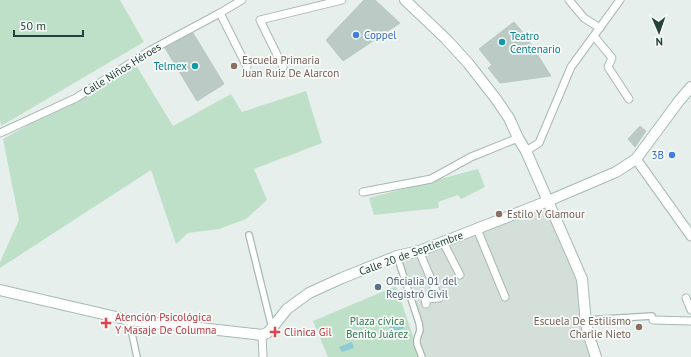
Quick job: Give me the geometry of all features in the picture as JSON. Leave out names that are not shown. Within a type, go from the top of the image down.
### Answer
[{"type":"main road","points":[[405,0],[446,39],[468,63],[509,118],[526,151],[582,279],[586,320],[596,357]]},
{"type":"main road","points":[[636,159],[679,101],[691,88]]},
{"type":"main road","name":"Calle 20 de Septiembre","points":[[262,336],[272,328],[287,309],[294,303],[342,278],[397,256],[419,251],[548,201],[616,172],[636,159]]},
{"type":"main road","points":[[0,290],[129,320],[262,336]]},
{"type":"street","name":"Calle Niños Héroes","points":[[0,133],[76,98],[151,50],[242,0]]},
{"type":"street","points":[[283,67],[260,20],[342,0]]},
{"type":"street","points":[[569,0],[584,18],[600,28]]},
{"type":"street","points":[[526,151],[539,144],[571,67],[620,0]]},
{"type":"street","points":[[220,13],[247,67]]},
{"type":"street","points":[[594,36],[612,58],[608,67],[629,99]]},
{"type":"street","points":[[363,192],[431,179],[471,157],[518,138]]},
{"type":"street","points":[[636,159],[691,236]]},
{"type":"street","points":[[477,229],[505,297]]},
{"type":"street","points":[[249,235],[272,328]]},
{"type":"street","points":[[443,242],[460,275]]},
{"type":"street","points":[[419,251],[439,298],[425,299],[426,304]]},
{"type":"street","points":[[397,256],[419,323],[420,330],[416,339],[422,357]]},
{"type":"street","points":[[686,298],[691,310]]},
{"type":"street","points":[[586,320],[652,316],[653,320],[691,321]]},
{"type":"street","points":[[129,320],[137,357]]},
{"type":"street","points":[[262,336],[263,357]]},
{"type":"shaded area","points":[[547,201],[575,264],[596,357],[423,357],[417,342],[420,330],[397,256]]},
{"type":"green space","points":[[0,0],[120,0],[144,42],[1,126]]},
{"type":"green space","points":[[136,65],[173,126],[231,94],[242,112],[306,91],[322,143],[254,169],[267,200],[246,219],[219,229],[188,233],[176,244],[151,170],[0,268],[0,262],[19,220],[3,139]]},
{"type":"green space","points":[[478,169],[485,187],[461,199],[458,195],[438,202],[439,208],[374,215],[369,198]]},
{"type":"green space","name":"Plaza cívica Benito Juárez","points":[[396,286],[420,357],[328,357],[313,321]]},
{"type":"water","points":[[402,322],[404,328],[392,333],[389,327]]},
{"type":"water","points":[[352,342],[354,348],[342,352],[339,347]]},
{"type":"building","name":"Coppel","points":[[364,0],[375,0],[400,23],[343,61],[326,40]]},
{"type":"building","points":[[514,22],[525,35],[551,76],[500,83],[488,68],[492,65],[479,49]]},
{"type":"building","name":"Telmex","points":[[193,33],[224,84],[197,101],[165,48]]},
{"type":"building","points":[[640,126],[646,131],[635,147],[628,139]]},
{"type":"place","name":"Coppel","points":[[356,35]]},
{"type":"place","name":"Teatro Centenario","points":[[502,42]]},
{"type":"place","name":"Telmex","points":[[195,66]]},
{"type":"place","name":"Escuela Primaria Juan Ruiz De Alarcon","points":[[234,66]]},
{"type":"place","name":"3B","points":[[672,155]]},
{"type":"place","name":"Estilo Y Glamour","points":[[499,214]]},
{"type":"place","name":"Oficialia 01 del Registró Civil","points":[[378,287]]},
{"type":"place","name":"Atención Psicológica Y Masaje De Columna","points":[[106,323]]},
{"type":"place","name":"Escuela De Estilismo Charlie Nieto","points":[[639,327]]},
{"type":"place","name":"Clinica Gil","points":[[275,332]]}]
